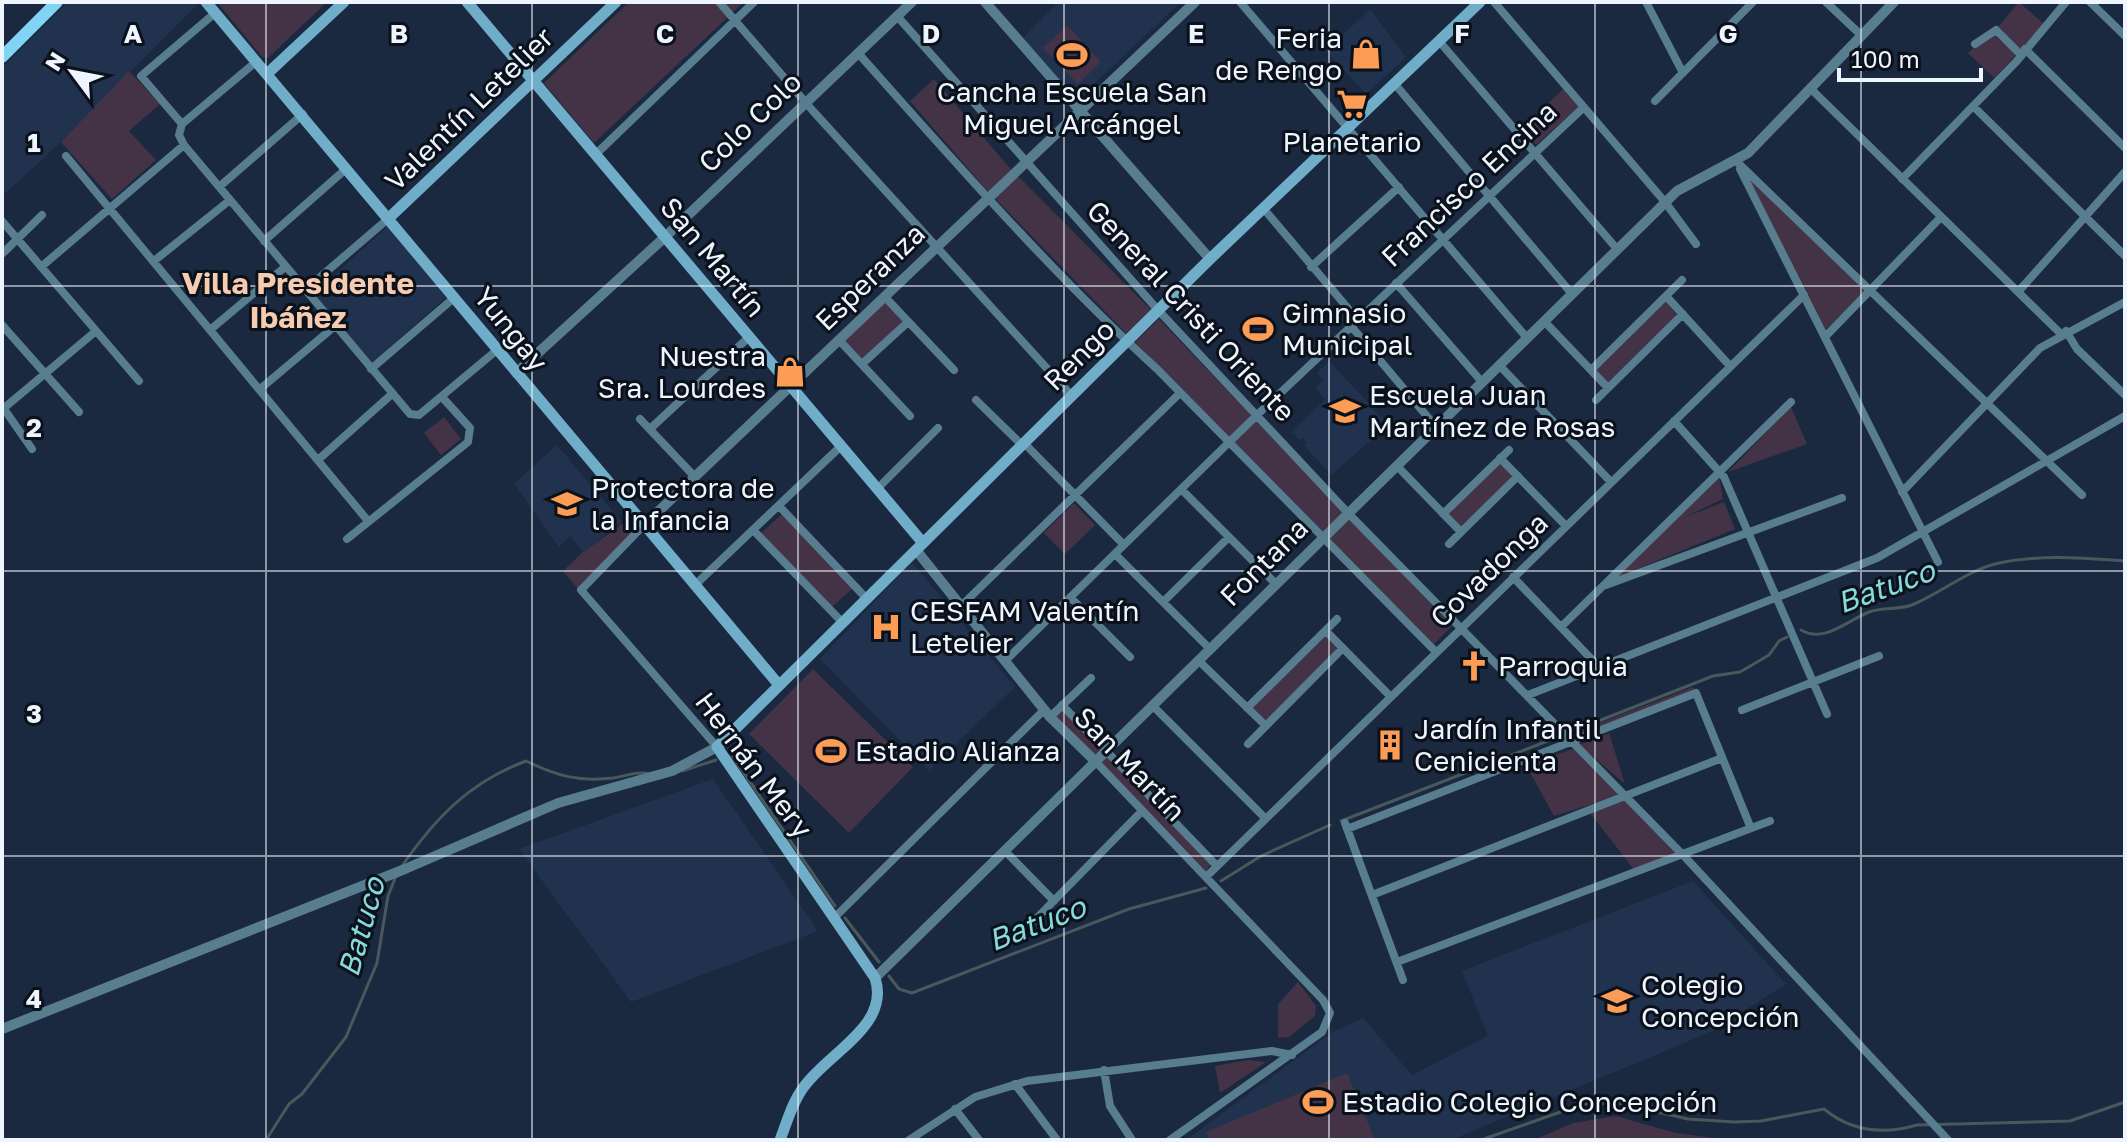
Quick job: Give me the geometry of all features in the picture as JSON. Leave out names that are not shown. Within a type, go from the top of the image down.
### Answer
[{"type":"main road","points":[[2,57],[57,2]]},
{"type":"main road","name":"Yungay","points":[[206,2],[390,217],[643,526],[779,685]]},
{"type":"main road","points":[[268,73],[344,2]]},
{"type":"main road","name":"San Martín","points":[[467,2],[877,489],[919,547]]},
{"type":"main road","name":"Valentín Letelier","points":[[390,217],[616,2]]},
{"type":"main road","name":"Rengo","points":[[717,747],[1210,259],[1480,2]]},
{"type":"main road","name":"Hernán Mery","points":[[717,747],[875,978]]},
{"type":"main road","points":[[780,1140],[803,1087],[874,1015],[879,999],[875,978]]},
{"type":"street","points":[[719,2],[805,102],[1072,396]]},
{"type":"street","points":[[595,155],[754,2]]},
{"type":"street","name":"Colo Colo","points":[[516,373],[665,237],[912,2]]},
{"type":"street","points":[[985,2],[1210,259]]},
{"type":"street","name":"Esperanza","points":[[581,590],[643,526],[1195,2]]},
{"type":"street","points":[[1240,2],[1527,338]]},
{"type":"street","points":[[1494,2],[1665,202],[1696,244]]},
{"type":"street","points":[[1646,2],[1683,73]]},
{"type":"street","points":[[1655,101],[1753,2]]},
{"type":"street","points":[[1826,2],[1862,36]]},
{"type":"street","name":"Fontana","points":[[875,978],[1665,202],[1689,182],[1736,161],[1811,89],[1894,2]]},
{"type":"street","points":[[1902,179],[1973,106],[2066,2]]},
{"type":"street","points":[[2090,2],[2125,36]]},
{"type":"street","points":[[182,124],[141,76],[215,13]]},
{"type":"street","name":"General Cristi Oriente","points":[[897,16],[1158,310],[1348,513],[1628,797],[1948,1140]]},
{"type":"street","points":[[1975,44],[1996,30],[2125,148]]},
{"type":"street","points":[[1439,41],[1537,151],[1617,249]]},
{"type":"street","points":[[858,53],[988,198],[1126,342],[1436,652]]},
{"type":"street","points":[[257,61],[182,124],[179,135],[285,267],[410,414],[419,415],[497,350]]},
{"type":"street","points":[[1394,83],[1572,294]]},
{"type":"street","points":[[1811,89],[2018,292],[2064,332],[2077,349],[2125,395]]},
{"type":"street","points":[[1973,106],[2125,256]]},
{"type":"street","name":"Francisco Encina","points":[[1005,661],[1257,415],[1584,107]]},
{"type":"street","points":[[219,187],[303,114]]},
{"type":"street","points":[[41,267],[184,145]]},
{"type":"street","points":[[66,156],[368,521]]},
{"type":"street","points":[[1736,161],[2082,495]]},
{"type":"street","points":[[1736,161],[1938,562]]},
{"type":"street","points":[[264,241],[347,168]]},
{"type":"street","points":[[2018,292],[2087,219],[2125,172]]},
{"type":"street","points":[[1311,267],[1399,187]]},
{"type":"street","points":[[154,261],[230,200]]},
{"type":"street","points":[[1263,208],[1436,427]]},
{"type":"street","points":[[2,254],[42,215]]},
{"type":"street","points":[[305,290],[390,217]]},
{"type":"street","points":[[1825,337],[1941,217]]},
{"type":"street","points":[[2,221],[139,381]]},
{"type":"street","points":[[210,330],[285,267]]},
{"type":"street","points":[[1591,370],[1682,280]]},
{"type":"street","points":[[1396,283],[1482,382]]},
{"type":"street","name":"Covadonga","points":[[1206,877],[1804,295]]},
{"type":"street","points":[[1666,296],[1730,366]]},
{"type":"street","points":[[371,369],[455,297]]},
{"type":"street","points":[[885,297],[954,370]]},
{"type":"street","points":[[1902,492],[2032,355],[2064,332],[2125,302]]},
{"type":"street","points":[[1596,400],[1683,314]]},
{"type":"street","points":[[1544,321],[1608,388]]},
{"type":"street","name":"Esperanza","points":[[862,364],[908,322]]},
{"type":"street","points":[[2,325],[79,412]]},
{"type":"street","points":[[260,389],[335,326]]},
{"type":"street","points":[[32,449],[3,406],[96,331]]},
{"type":"street","points":[[651,428],[749,337]]},
{"type":"street","points":[[839,340],[910,416]]},
{"type":"street","points":[[1499,365],[1611,482]]},
{"type":"street","points":[[961,606],[1180,393]]},
{"type":"street","points":[[319,459],[392,394]]},
{"type":"street","points":[[347,539],[468,442],[470,428],[442,397]]},
{"type":"street","points":[[976,400],[1124,545]]},
{"type":"street","points":[[1561,627],[1791,402]]},
{"type":"street","points":[[1528,695],[1877,558],[2125,416]]},
{"type":"street","points":[[640,419],[695,477]]},
{"type":"street","points":[[1674,421],[1721,471],[1827,714]]},
{"type":"street","points":[[877,489],[938,428]]},
{"type":"street","points":[[694,586],[841,446]]},
{"type":"street","points":[[1443,514],[1509,450]]},
{"type":"street","points":[[1500,458],[1566,526]]},
{"type":"street","points":[[1397,466],[1461,532]]},
{"type":"street","points":[[1449,544],[1518,476]]},
{"type":"street","points":[[1181,489],[1276,584]]},
{"type":"street","points":[[1603,586],[1842,498]]},
{"type":"street","points":[[779,506],[867,599]]},
{"type":"street","points":[[754,531],[843,623]]},
{"type":"street","points":[[1163,602],[1229,537]]},
{"type":"street","name":"San Martín","points":[[919,547],[961,606],[1047,714],[1323,1000],[1330,1013],[1326,1028],[1292,1055]]},
{"type":"street","points":[[1115,554],[1210,649]]},
{"type":"street","points":[[1513,577],[1598,666]]},
{"type":"street","name":"Hernán Mery","points":[[581,590],[717,747]]},
{"type":"street","points":[[1071,598],[1130,657]]},
{"type":"street","points":[[1247,708],[1337,619]]},
{"type":"street","points":[[1326,631],[1390,696]]},
{"type":"street","points":[[1248,744],[1343,648]]},
{"type":"street","points":[[1742,710],[1879,656]]},
{"type":"street","points":[[1199,661],[1266,726]]},
{"type":"street","points":[[834,918],[1047,714],[1062,705],[1091,678]]},
{"type":"street","points":[[1403,980],[1346,826],[1696,693],[1750,826]]},
{"type":"street","name":"San Martín","points":[[1062,705],[1216,865]]},
{"type":"street","points":[[1153,706],[1265,818]]},
{"type":"street","points":[[2,1029],[391,875],[582,793],[672,771],[717,747]]},
{"type":"street","points":[[1372,895],[1722,758]]},
{"type":"street","points":[[1033,922],[1142,811]]},
{"type":"street","points":[[1397,962],[1770,821]]},
{"type":"street","points":[[1005,851],[1054,901]]},
{"type":"street","points":[[909,1140],[975,1097],[1015,1084],[1104,1070],[1272,1051],[1292,1055]]},
{"type":"street","points":[[1170,1140],[1292,1055]]},
{"type":"street","points":[[1104,1070],[1110,1106],[1132,1140]]},
{"type":"street","points":[[1015,1084],[1057,1140]]},
{"type":"street","points":[[955,1109],[979,1140]]},
{"type":"shaded area","points":[[68,2],[200,2],[57,146],[2,196],[2,68]]},
{"type":"shaded area","points":[[217,2],[327,2],[268,58],[262,57]]},
{"type":"shaded area","points":[[629,2],[744,2],[594,143],[544,83]]},
{"type":"shaded area","points":[[1059,2],[1181,2],[1077,100],[1023,38]]},
{"type":"shaded area","points":[[2019,2],[2043,23],[2021,51],[1998,27]]},
{"type":"shaded area","name":"Feria de Rengo","points":[[1370,9],[1406,57],[1366,94],[1326,51]]},
{"type":"shaded area","name":"Cancha Escuela San Miguel Arcángel","points":[[1067,25],[1101,62],[1078,84],[1043,48]]},
{"type":"shaded area","points":[[1990,32],[2017,54],[1994,78],[1968,53]]},
{"type":"shaded area","points":[[129,71],[160,104],[129,131],[156,160],[112,199],[61,142]]},
{"type":"shaded area","points":[[934,79],[1007,165],[1152,311],[1127,334],[984,187],[910,101]]},
{"type":"shaded area","points":[[1563,89],[1578,107],[1536,145],[1523,128]]},
{"type":"shaded area","points":[[1745,173],[1866,290],[1825,330]]},
{"type":"shaded area","points":[[388,226],[446,297],[371,365],[311,296]]},
{"type":"shaded area","points":[[885,299],[905,322],[863,361],[842,340]]},
{"type":"shaded area","points":[[1665,301],[1677,315],[1607,383],[1595,370]]},
{"type":"shaded area","points":[[1159,319],[1452,626],[1434,644],[1135,342]]},
{"type":"shaded area","name":"Escuela Juan Martínez de Rosas","points":[[1329,361],[1387,423],[1380,429],[1382,431],[1331,475],[1304,445],[1307,442],[1291,432],[1325,400],[1315,388],[1323,381],[1317,373]]},
{"type":"shaded area","points":[[1791,407],[1807,444],[1728,472]]},
{"type":"shaded area","points":[[444,417],[461,439],[441,455],[424,433]]},
{"type":"shaded area","name":"Protectora de la Infancia","points":[[557,445],[622,522],[583,552],[570,536],[559,547],[514,484]]},
{"type":"shaded area","points":[[1501,462],[1513,477],[1461,527],[1448,514]]},
{"type":"shaded area","points":[[1719,476],[1723,499],[1683,518],[1724,502],[1735,529],[1612,579]]},
{"type":"shaded area","points":[[1074,503],[1095,525],[1065,554],[1044,533]]},
{"type":"shaded area","points":[[783,513],[853,588],[832,607],[760,534]]},
{"type":"shaded area","points":[[632,517],[640,526],[579,590],[563,571],[583,552]]},
{"type":"shaded area","points":[[912,562],[1015,687],[929,770],[820,659]]},
{"type":"shaded area","points":[[1326,633],[1340,649],[1266,722],[1252,707]]},
{"type":"shaded area","name":"Estadio Alianza","points":[[813,669],[913,767],[849,833],[749,734]]},
{"type":"shaded area","points":[[1693,687],[1695,691],[1574,740],[1569,735]]},
{"type":"shaded area","points":[[1062,710],[1211,864],[1206,871],[1054,717]]},
{"type":"shaded area","points":[[1609,733],[1625,784],[1579,745]]},
{"type":"shaded area","points":[[1573,749],[1622,795],[1554,816],[1526,765]]},
{"type":"shaded area","points":[[713,779],[818,931],[631,1002],[519,849]]},
{"type":"shaded area","points":[[1625,800],[1676,852],[1635,871],[1590,813]]},
{"type":"shaded area","name":"Colegio Concepción","points":[[1693,881],[1786,984],[1711,1032],[1451,1140],[1186,1140],[1331,1033],[1363,1018],[1412,1075],[1488,1036],[1462,971]]},
{"type":"shaded area","points":[[1298,982],[1316,1006],[1315,1016],[1289,1037],[1278,1038],[1278,1004]]},
{"type":"shaded area","points":[[1248,1060],[1266,1062],[1220,1093],[1215,1066]]},
{"type":"shaded area","name":"Estadio Colegio Concepción","points":[[1347,1073],[1375,1140],[1210,1140],[1206,1132]]},
{"type":"shaded area","points":[[1616,1116],[1676,1133],[1730,1140],[1534,1140],[1573,1123]]},
{"type":"waterway","name":"Batuco","points":[[1801,630],[1810,634],[1827,633],[1869,612],[1912,605],[1995,564],[2044,558],[2125,561]]},
{"type":"waterway","name":"Batuco","points":[[1573,731],[1713,676],[1740,672],[1769,655],[1779,641],[1787,637]]},
{"type":"waterway","name":"Batuco","points":[[1341,821],[1558,737]]},
{"type":"waterway","name":"Batuco","points":[[731,754],[835,906]]},
{"type":"waterway","name":"Batuco","points":[[682,771],[716,760]]},
{"type":"waterway","name":"Batuco","points":[[402,866],[456,803],[488,779],[526,761],[548,771],[578,778],[651,774]]},
{"type":"waterway","name":"Batuco","points":[[1221,881],[1261,856],[1330,825]]},
{"type":"waterway","name":"Batuco","points":[[266,1140],[289,1104],[302,1094],[346,1037],[377,963],[388,896],[396,876]]},
{"type":"waterway","name":"Batuco","points":[[889,976],[899,989],[912,993],[1129,909],[1206,888]]},
{"type":"waterway","name":"Batuco","points":[[845,918],[879,962]]},
{"type":"waterway","points":[[1481,1140],[1583,1104],[1619,1103],[1688,1119],[1734,1122],[1761,1121],[1824,1109],[1857,1127],[1892,1130],[1917,1125],[2070,1121],[2125,1102]]},
{"type":"place","name":"Feria de Rengo","points":[[1366,54]]},
{"type":"place","name":"Cancha Escuela San Miguel Arcángel","points":[[1072,55]]},
{"type":"place","name":"Planetario","points":[[1352,104]]},
{"type":"place","name":"Gimnasio Municipal","points":[[1258,329]]},
{"type":"place","name":"Nuestra Sra. Lourdes","points":[[790,372]]},
{"type":"place","name":"Escuela Juan Martínez de Rosas","points":[[1345,411]]},
{"type":"place","name":"Protectora de la Infancia","points":[[567,504]]},
{"type":"place","name":"CESFAM Valentín Letelier","points":[[886,627]]},
{"type":"place","name":"Parroquia","points":[[1474,666]]},
{"type":"place","name":"Jardín Infantil Cenicienta","points":[[1390,745]]},
{"type":"place","name":"Estadio Alianza","points":[[831,751]]},
{"type":"place","name":"Colegio Concepción","points":[[1617,1001]]},
{"type":"place","name":"Estadio Colegio Concepción","points":[[1318,1102]]},
{"type":"district","name":"Villa Presidente Ibáñez","points":[[298,301]]}]
